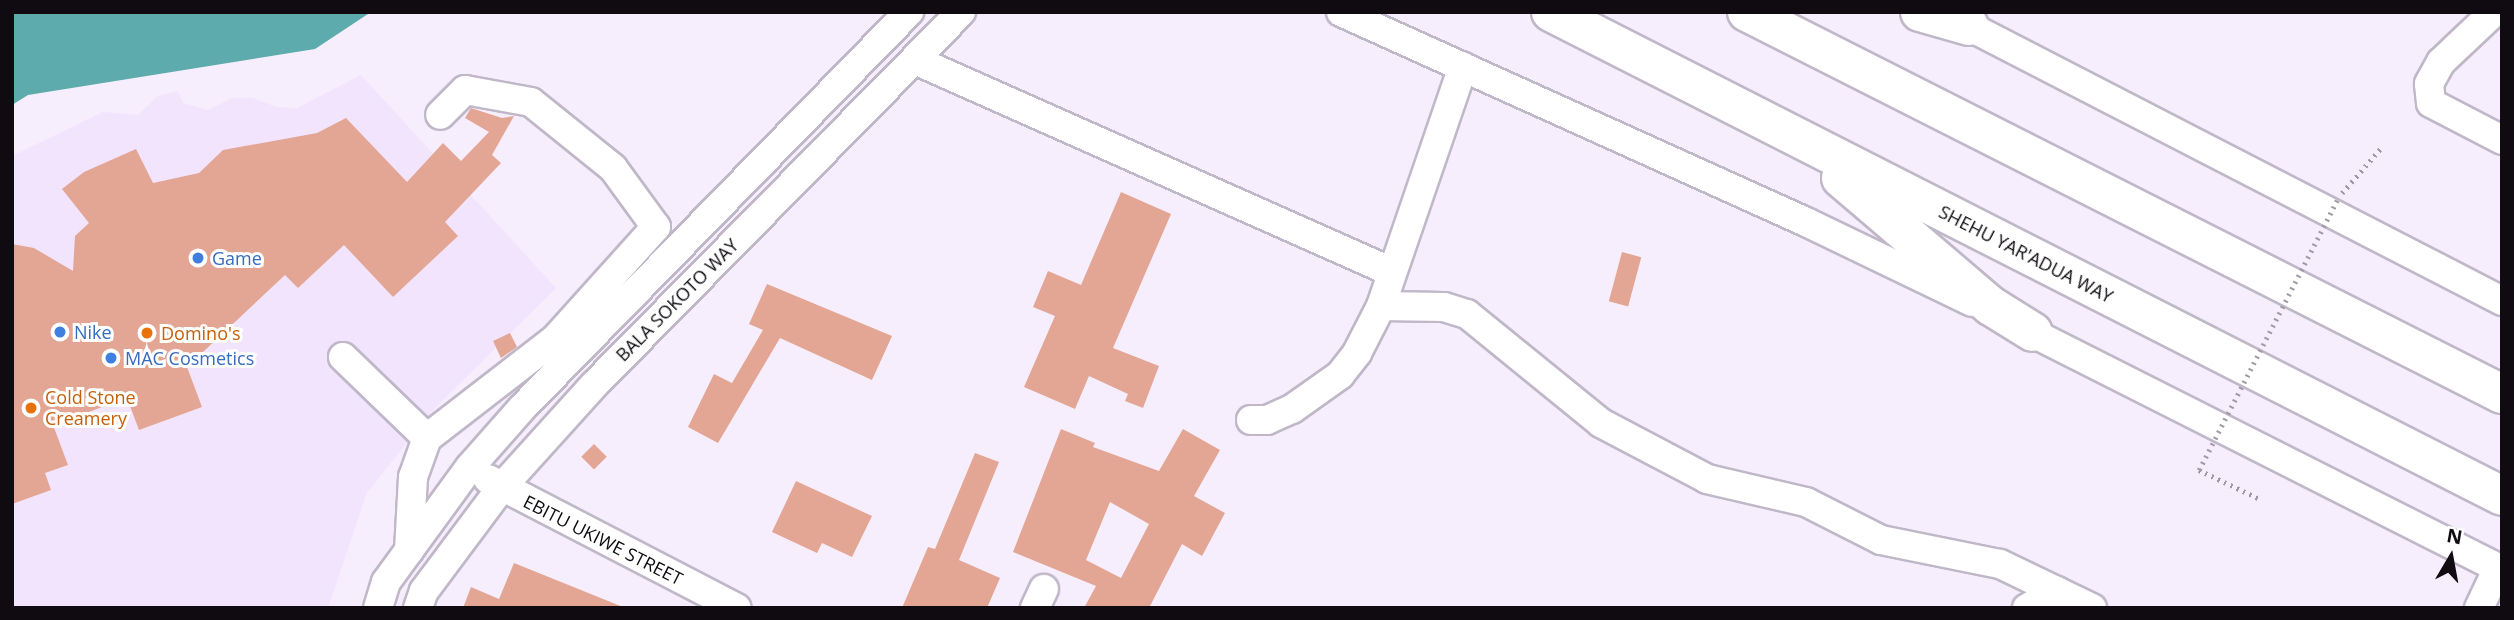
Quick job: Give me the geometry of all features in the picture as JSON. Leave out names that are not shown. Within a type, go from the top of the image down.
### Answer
[{"type":"highway","name":"SHEHU YAR'ADUA WAY","points":[[1551,12],[2502,496]]},
{"type":"highway","points":[[1746,12],[2502,394]]},
{"type":"highway","points":[[1920,12],[1956,19]]},
{"type":"highway","points":[[1638,57],[1843,179],[1981,299],[2034,332]]},
{"type":"street","name":"BALA SOKOTO WAY","points":[[378,608],[386,582],[470,467],[681,245],[909,12]]},
{"type":"street","name":"BALA SOKOTO WAY","points":[[418,608],[424,591],[501,488],[594,384],[961,12]]},
{"type":"street","points":[[1341,12],[1806,222],[2034,332],[2500,569],[2479,608]]},
{"type":"street","points":[[2494,12],[2441,62],[2429,84],[2431,103],[2502,140]]},
{"type":"street","points":[[1956,19],[2502,300]]},
{"type":"street","points":[[915,60],[1267,213],[1392,272]]},
{"type":"street","points":[[1251,420],[1268,420],[1292,409],[1340,374],[1381,306],[1463,67]]},
{"type":"street","points":[[440,115],[465,90],[531,102],[613,168],[656,226],[681,245]]},
{"type":"street","points":[[409,551],[414,477],[427,438],[555,339],[656,226]]},
{"type":"street","points":[[1381,306],[1444,307],[1467,314],[1601,423],[1707,479],[1805,502],[1881,540],[2000,564],[2092,608]]},
{"type":"street","points":[[343,357],[427,438]]},
{"type":"street","name":"EBITU UKIWE STREET","points":[[470,467],[501,488],[737,608]]},
{"type":"street","points":[[2027,608],[2057,591]]},
{"type":"path","points":[[2260,499],[2199,470],[2339,197],[2381,148]]},
{"type":"shaded area","points":[[12,12],[371,12],[315,49],[28,95],[12,105]]},
{"type":"shaded area","points":[[361,75],[556,288],[432,411],[367,493],[328,608],[12,608],[12,156],[103,112],[138,115],[158,96],[178,91],[183,103],[208,110],[232,98],[253,98],[277,107],[297,108]]},
{"type":"building","points":[[471,108],[502,118],[514,116],[492,155],[501,163],[445,222],[458,236],[393,297],[344,245],[298,288],[285,275],[187,367],[202,407],[139,430],[127,398],[53,425],[68,465],[45,473],[51,490],[12,504],[12,244],[34,248],[73,271],[75,236],[89,223],[62,189],[84,172],[136,149],[153,183],[199,173],[223,150],[317,133],[346,118],[407,182],[443,143],[461,161],[489,132],[465,118]]},
{"type":"building","points":[[1121,192],[1171,214],[1113,348],[1159,366],[1143,408],[1125,401],[1128,394],[1089,376],[1075,409],[1024,387],[1055,316],[1033,307],[1048,271],[1081,285]]},
{"type":"building","points":[[1622,252],[1641,257],[1628,306],[1609,301]]},
{"type":"building","points":[[767,284],[892,336],[872,380],[780,338],[718,443],[688,427],[714,374],[732,383],[763,330],[749,324]]},
{"type":"building","points":[[510,333],[517,347],[501,358],[493,341]]},
{"type":"building","points":[[1061,429],[1095,443],[1093,447],[1159,471],[1183,429],[1220,450],[1194,496],[1225,513],[1202,556],[1182,544],[1149,608],[1084,608],[1096,586],[1013,552]],"holes":[[[1110,502],[1149,524],[1121,578],[1086,560]]]},
{"type":"building","points":[[594,444],[607,457],[594,469],[581,457]]},
{"type":"building","points":[[975,453],[999,462],[959,560],[1000,578],[987,608],[902,608],[928,547],[935,549]]},
{"type":"building","points":[[796,481],[872,516],[852,557],[822,543],[817,553],[772,532]]},
{"type":"building","points":[[514,563],[623,608],[463,608],[471,587],[499,599]]},
{"type":"place","name":"Game","points":[[198,258]]},
{"type":"place","name":"Nike","points":[[60,332]]},
{"type":"place","name":"Domino's","points":[[147,333]]},
{"type":"place","name":"MAC Cosmetics","points":[[111,358]]},
{"type":"place","name":"Cold Stone Creamery","points":[[31,408]]}]
